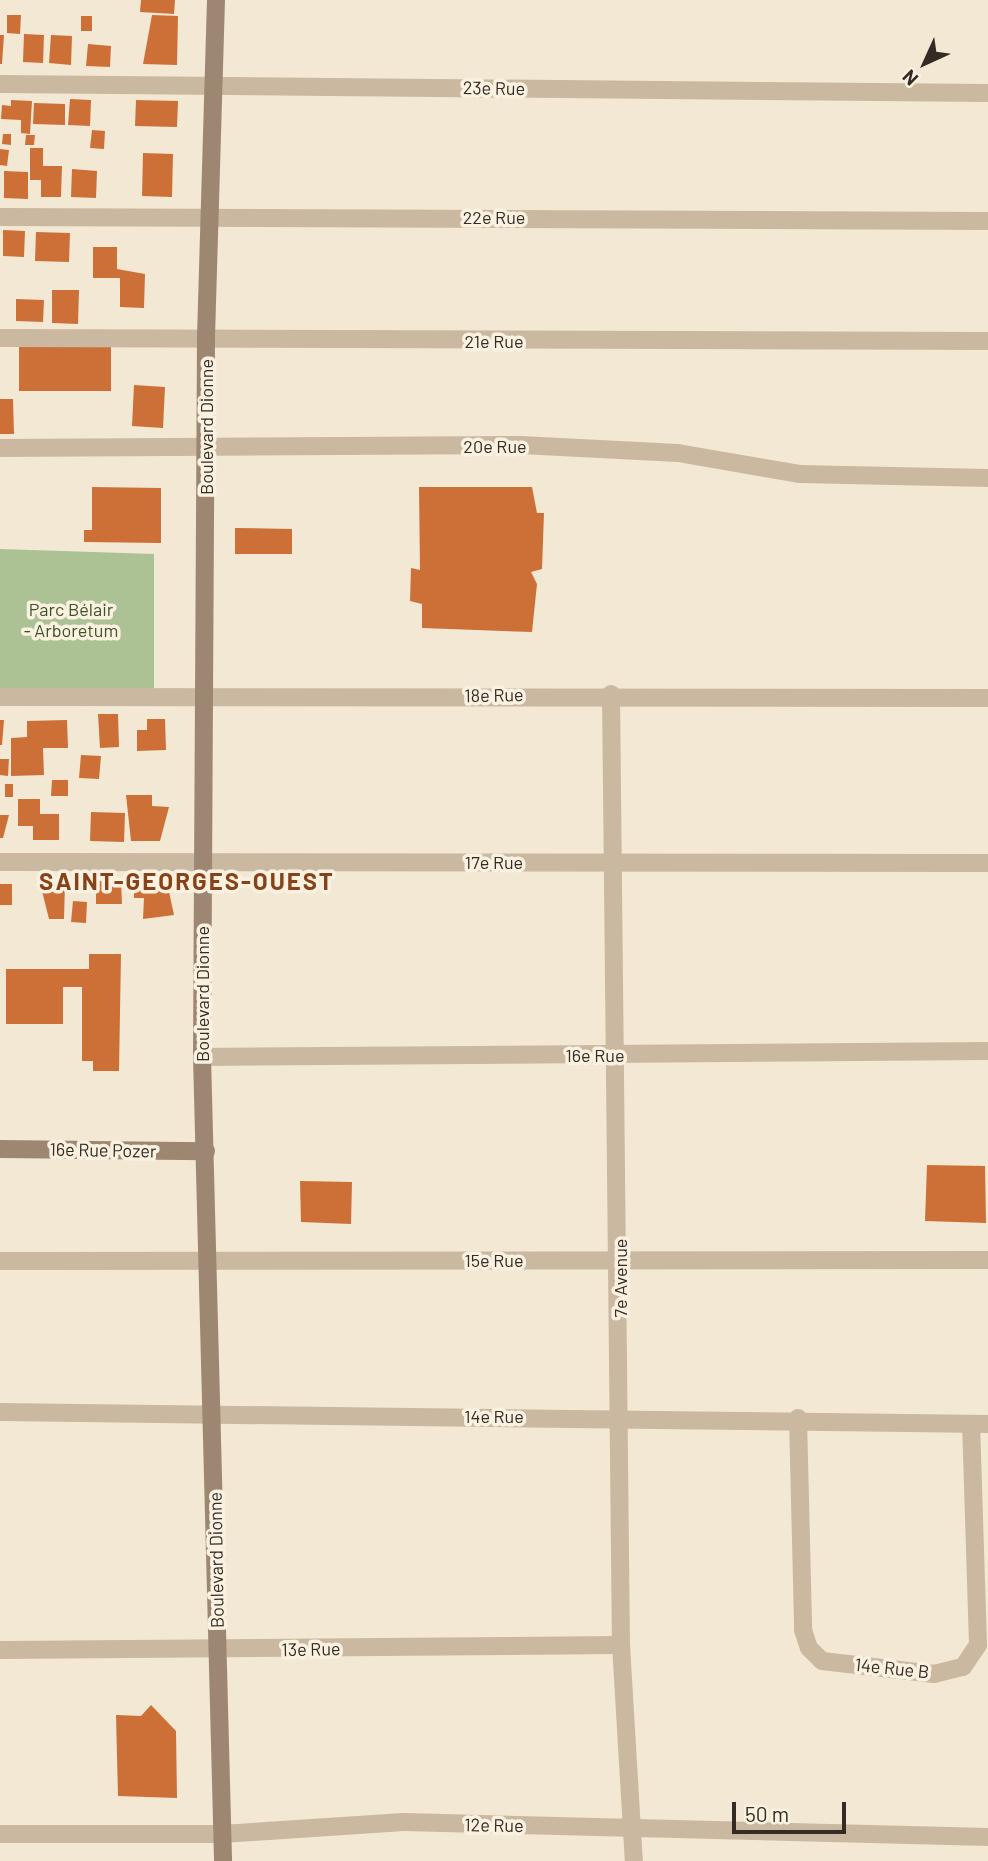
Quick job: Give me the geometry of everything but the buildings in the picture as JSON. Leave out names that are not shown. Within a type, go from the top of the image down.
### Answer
[{"type":"main road","name":"Boulevard Dionne","points":[[216,0],[206,340],[202,1057],[211,1262],[223,1861]]},
{"type":"main road","name":"16e Rue Pozer","points":[[0,1149],[205,1151]]},
{"type":"street","name":"23e Rue","points":[[0,84],[988,93]]},
{"type":"street","name":"22e Rue","points":[[0,217],[211,215],[988,221]]},
{"type":"street","name":"21e Rue","points":[[0,338],[988,341]]},
{"type":"street","name":"20e Rue","points":[[0,448],[207,450],[521,445],[678,453],[799,474],[988,478]]},
{"type":"street","name":"18e Rue","points":[[0,697],[611,694],[988,698]]},
{"type":"street","name":"7e Avenue","points":[[611,694],[619,1055],[621,1645],[634,1861]]},
{"type":"street","name":"17e Rue","points":[[0,862],[988,863]]},
{"type":"street","name":"16e Rue","points":[[202,1057],[988,1051]]},
{"type":"street","name":"15e Rue","points":[[0,1261],[988,1260]]},
{"type":"street","name":"14e Rue","points":[[0,1412],[798,1418],[980,1424]]},
{"type":"street","name":"14e Rue B","points":[[798,1418],[803,1630],[809,1648],[822,1661],[934,1674],[963,1667],[978,1645],[980,1424]]},
{"type":"street","name":"13e Rue","points":[[0,1650],[219,1651],[621,1645]]},
{"type":"street","name":"12e Rue","points":[[0,1834],[222,1834],[404,1822],[633,1825],[988,1837]]},
{"type":"green space","name":"Parc Bélair - Arboretum","points":[[0,549],[154,554],[154,690],[0,690]]},
{"type":"district","name":"SAINT-GEORGES-OUEST","points":[[187,881]]}]
